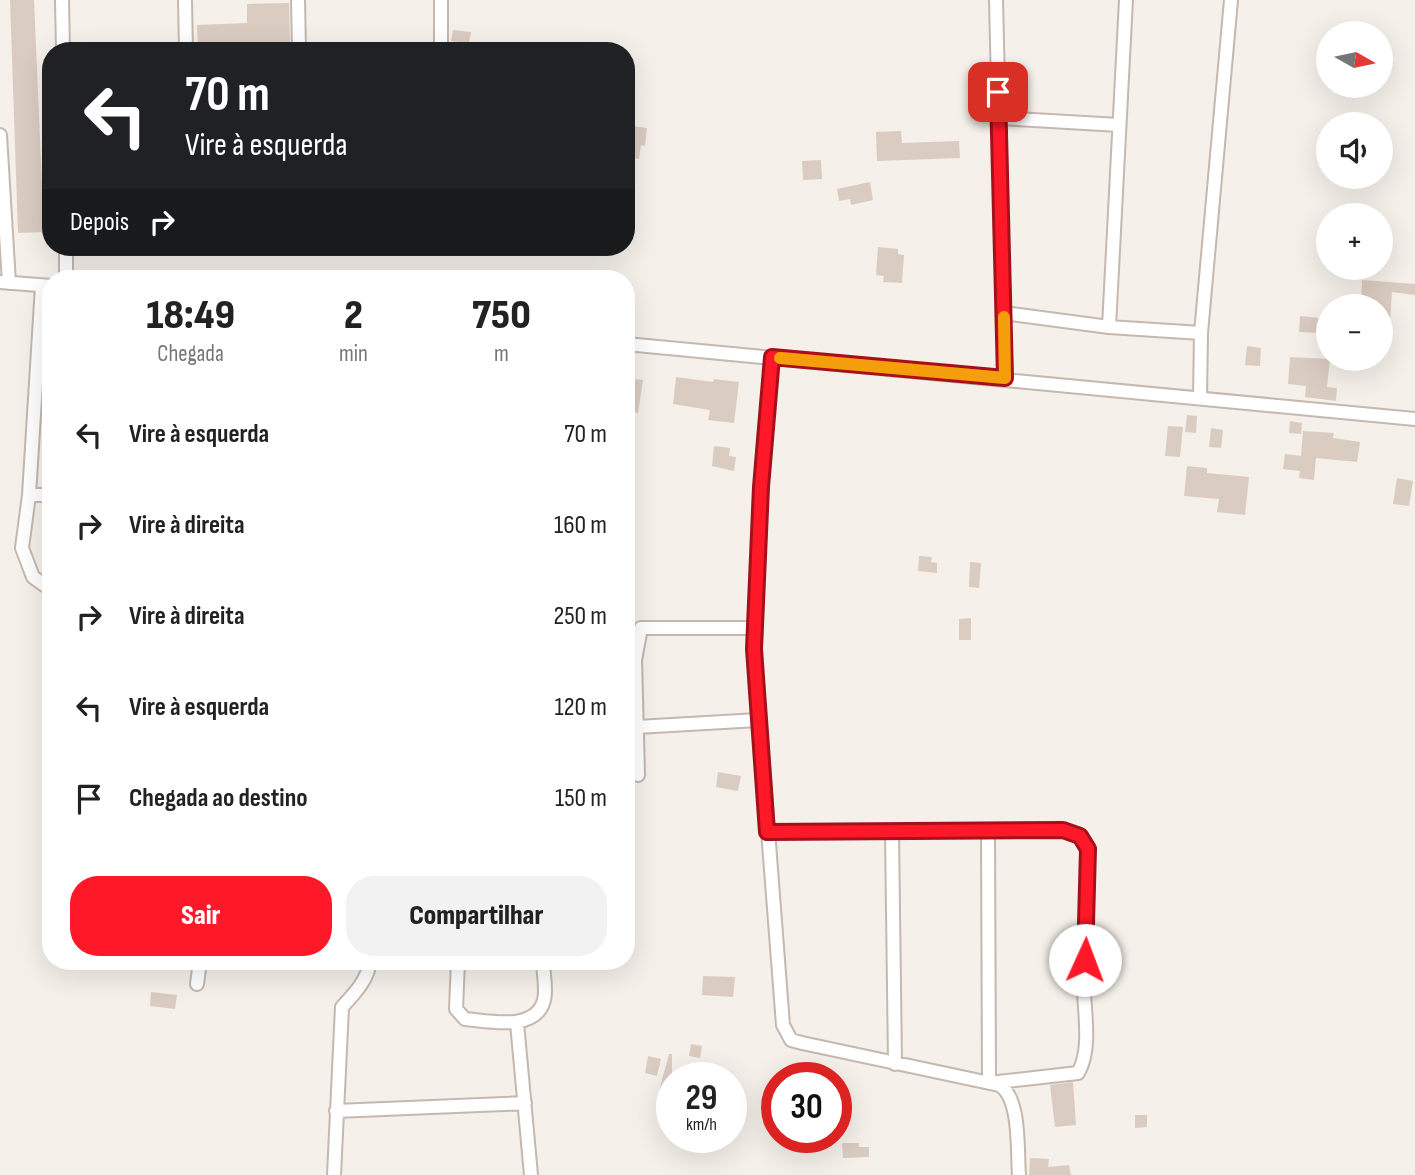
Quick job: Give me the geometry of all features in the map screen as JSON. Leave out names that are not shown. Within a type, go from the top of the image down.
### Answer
[{"type":"street","points":[[62,0],[63,42]]},
{"type":"street","points":[[185,0],[186,42]]},
{"type":"street","points":[[298,0],[299,42]]},
{"type":"street","points":[[440,0],[441,42]]},
{"type":"street","points":[[996,0],[1005,378]]},
{"type":"street","points":[[1109,327],[1126,0]]},
{"type":"street","points":[[1200,398],[1201,333],[1231,0]]},
{"type":"street","points":[[999,118],[1119,125]]},
{"type":"street","points":[[0,135],[5,282],[42,286]]},
{"type":"street","points":[[1004,313],[1109,327],[1201,333]]},
{"type":"street","points":[[42,335],[22,548],[33,577],[42,583]]},
{"type":"street","points":[[635,345],[1415,419]]},
{"type":"street","points":[[772,357],[761,487],[754,649],[783,1024],[791,1040],[802,1044],[999,1085],[1010,1095],[1014,1107],[1019,1175]]},
{"type":"street","points":[[29,495],[42,495]]},
{"type":"street","points":[[638,775],[635,660],[641,628],[755,628]]},
{"type":"street","points":[[637,727],[758,720]]},
{"type":"street","points":[[767,832],[1063,830],[1080,836],[1088,849],[1083,1065],[1078,1073],[1069,1076],[989,1083]]},
{"type":"street","points":[[988,831],[989,1083]]},
{"type":"street","points":[[892,832],[895,1064]]},
{"type":"street","points":[[197,984],[199,970]]},
{"type":"street","points":[[334,1175],[342,1007],[360,987],[367,970]]},
{"type":"street","points":[[458,970],[456,1009],[465,1019],[517,1023],[531,1017],[544,1001],[543,970]]},
{"type":"street","points":[[517,1023],[531,1175]]},
{"type":"street","points":[[336,1111],[525,1103]]},
{"type":"building","points":[[10,0],[34,0],[42,232],[18,233]]},
{"type":"building","points":[[289,3],[290,42],[198,42],[197,25],[247,23],[247,4]]},
{"type":"building","points":[[453,30],[471,32],[469,42],[451,41]]},
{"type":"building","points":[[635,126],[647,128],[645,146],[641,145],[639,159],[635,158]]},
{"type":"building","points":[[901,131],[902,143],[959,141],[960,158],[877,161],[876,132]]},
{"type":"building","points":[[821,160],[822,179],[803,180],[802,161]]},
{"type":"building","points":[[870,182],[873,200],[851,205],[850,199],[839,201],[837,189]]},
{"type":"building","points":[[878,247],[898,249],[898,254],[904,255],[902,283],[883,282],[884,276],[876,275]]},
{"type":"building","points":[[1362,280],[1415,284],[1415,295],[1392,292],[1361,294]]},
{"type":"building","points":[[1300,316],[1316,318],[1316,333],[1299,332]]},
{"type":"building","points":[[1247,346],[1261,348],[1260,366],[1245,365]]},
{"type":"building","points":[[1290,357],[1316,358],[1316,371],[1329,371],[1327,387],[1337,388],[1336,401],[1305,397],[1306,386],[1288,384]]},
{"type":"building","points":[[676,377],[739,382],[734,423],[708,420],[710,410],[673,404]]},
{"type":"building","points":[[635,379],[643,380],[638,413],[635,412]]},
{"type":"building","points":[[1187,415],[1197,416],[1196,433],[1185,432]]},
{"type":"building","points":[[1290,421],[1302,423],[1301,434],[1289,433]]},
{"type":"building","points":[[1168,426],[1183,427],[1180,457],[1165,456]]},
{"type":"building","points":[[1211,428],[1223,430],[1221,448],[1209,447]]},
{"type":"building","points":[[1303,431],[1334,433],[1333,438],[1360,442],[1357,462],[1316,458],[1314,480],[1299,478],[1300,471],[1283,469],[1285,454],[1301,456]]},
{"type":"building","points":[[714,446],[730,448],[729,456],[736,457],[734,471],[712,466]]},
{"type":"building","points":[[1187,466],[1207,468],[1207,473],[1249,477],[1245,515],[1217,512],[1219,499],[1184,496]]},
{"type":"building","points":[[1397,478],[1413,481],[1409,506],[1393,504]]},
{"type":"building","points":[[919,556],[932,557],[931,562],[937,563],[937,573],[918,571]]},
{"type":"building","points":[[970,562],[981,563],[979,588],[969,587]]},
{"type":"building","points":[[971,618],[971,640],[959,640],[959,619]]},
{"type":"building","points":[[718,772],[741,776],[738,791],[716,787]]},
{"type":"building","points":[[703,976],[735,977],[733,997],[702,995]]},
{"type":"building","points":[[151,992],[177,995],[175,1009],[150,1006]]},
{"type":"building","points":[[691,1044],[702,1046],[700,1058],[689,1056]]},
{"type":"building","points":[[669,1054],[672,1054],[672,1062],[667,1062]]},
{"type":"building","points":[[648,1056],[661,1059],[660,1062],[656,1062],[656,1076],[645,1073]]},
{"type":"building","points":[[1073,1082],[1076,1125],[1055,1127],[1050,1085]]},
{"type":"building","points":[[1135,1115],[1147,1115],[1147,1127],[1135,1128]]},
{"type":"building","points":[[852,1143],[859,1143],[859,1147],[869,1147],[869,1157],[843,1158],[843,1153],[852,1153]]},
{"type":"building","points":[[1030,1158],[1049,1159],[1048,1167],[1069,1165],[1071,1175],[1029,1175]]},
{"type":"slow traffic","points":[[780,358],[1005,378],[1004,317]]},
{"type":"route","points":[[998,92],[1005,378],[772,357],[761,487],[754,649],[767,832],[1063,830],[1080,836],[1088,849],[1085,960]]}]
